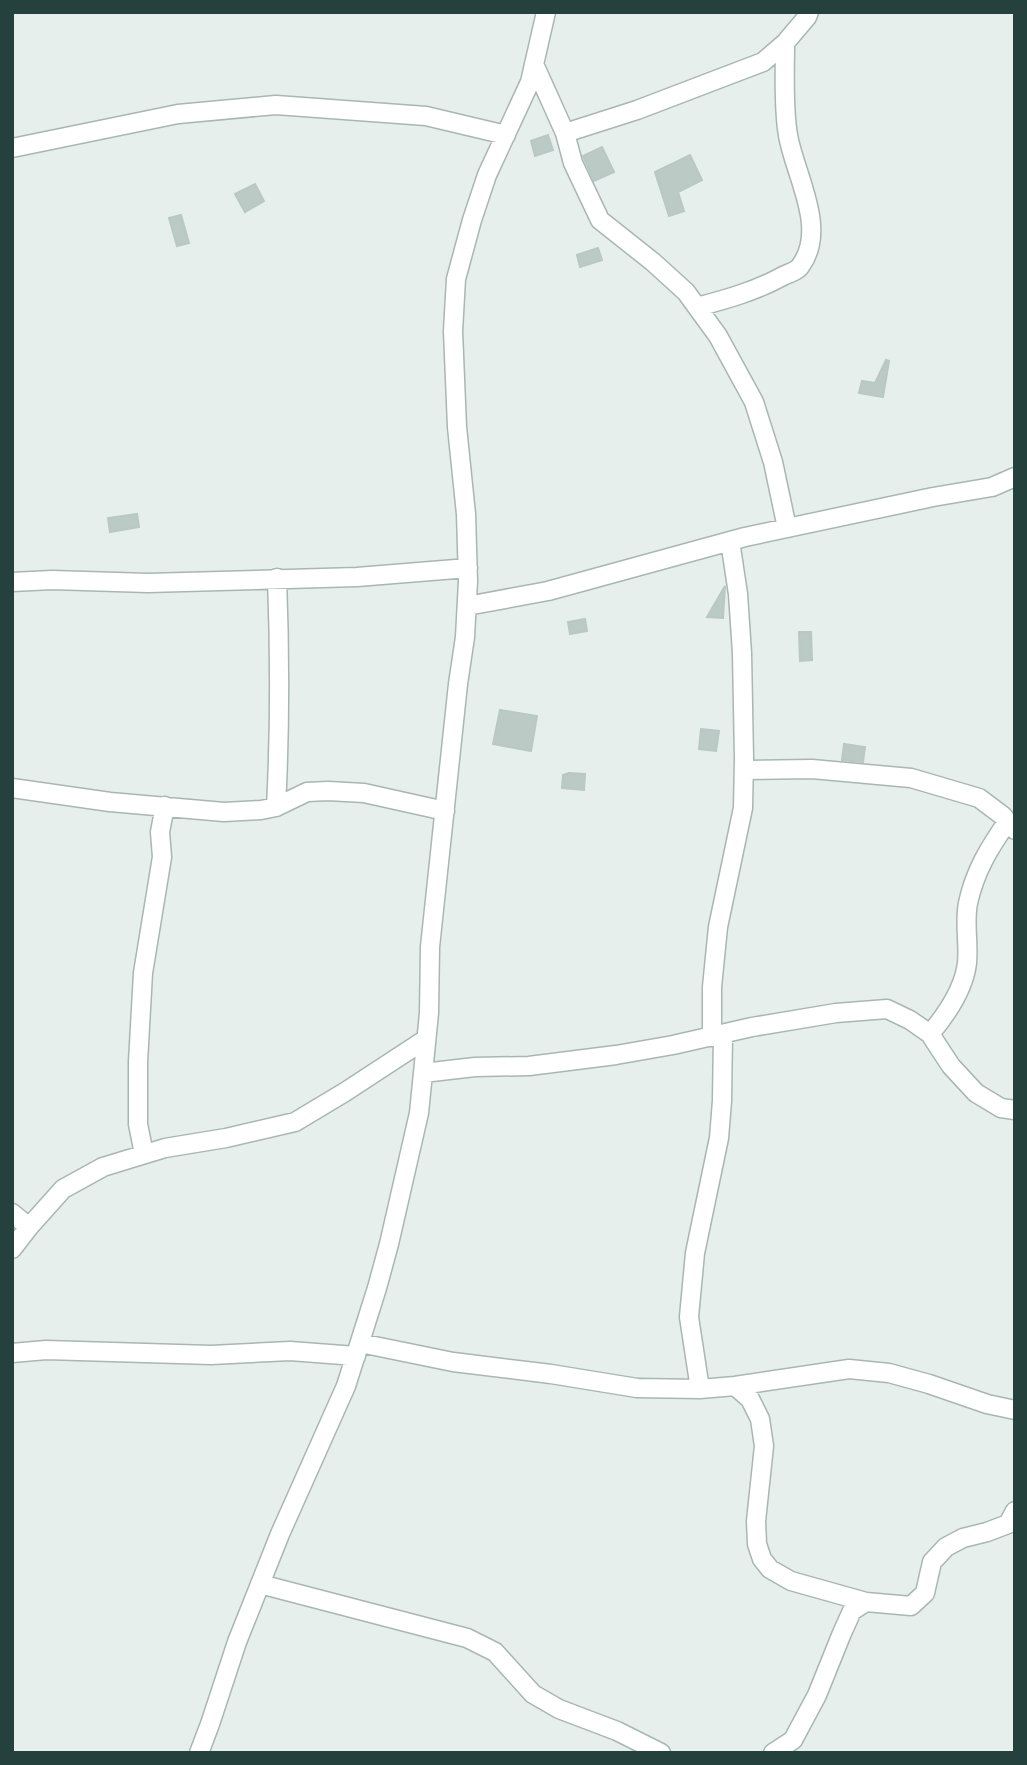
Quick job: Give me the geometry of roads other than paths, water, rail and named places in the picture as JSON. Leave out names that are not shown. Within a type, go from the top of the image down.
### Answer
[{"type":"street","points":[[199,1753],[237,1642],[280,1534],[346,1386],[389,1244],[419,1113],[429,1013],[430,947],[467,606],[466,513],[457,427],[453,331],[456,279],[487,175],[530,82],[546,12]]},
{"type":"street","points":[[565,133],[637,110],[763,62],[785,43],[809,12]]},
{"type":"street","points":[[697,307],[738,296],[777,280],[800,268],[808,251],[811,234],[806,196],[788,135],[785,43]]},
{"type":"street","points":[[534,64],[565,133],[573,163],[600,220],[686,292],[718,336],[754,402],[773,462],[787,528]]},
{"type":"street","points":[[12,148],[178,114],[276,105],[426,116],[506,135]]},
{"type":"street","points":[[467,606],[548,590],[730,541],[992,486],[1015,477]]},
{"type":"street","points":[[700,1389],[689,1317],[695,1253],[719,1138],[722,1101],[712,987],[718,926],[743,808],[742,653],[738,594],[730,541]]},
{"type":"street","points":[[12,582],[52,580],[148,583],[357,577],[468,568]]},
{"type":"street","points":[[276,807],[280,646],[277,578]]},
{"type":"street","points":[[744,770],[812,769],[911,778],[979,798],[1011,825],[987,852],[977,873],[967,906],[967,964],[959,988],[944,1017],[930,1034]]},
{"type":"street","points":[[12,788],[110,802],[224,812],[276,807],[307,792],[328,791],[364,793],[445,811]]},
{"type":"street","points":[[144,1154],[138,1124],[143,973],[162,856],[160,832],[165,806]]},
{"type":"street","points":[[423,1073],[591,1059],[836,1013],[887,1009],[930,1034],[951,1066],[976,1093],[1001,1108],[1015,1110]]},
{"type":"street","points":[[12,1249],[63,1189],[103,1167],[164,1149],[295,1122],[426,1040]]},
{"type":"street","points":[[12,1213],[29,1227]]},
{"type":"street","points":[[12,1353],[46,1350],[211,1355],[358,1349],[637,1388],[700,1389],[849,1369],[889,1373],[987,1404],[1015,1410]]},
{"type":"street","points":[[735,1385],[750,1399],[760,1419],[764,1446],[756,1521],[757,1544],[762,1559],[770,1569],[791,1581],[866,1602],[911,1606],[925,1593],[932,1562],[946,1547],[963,1538],[1008,1524],[1015,1511]]},
{"type":"street","points":[[260,1584],[467,1638],[495,1652],[533,1694],[559,1709],[617,1731],[661,1753]]},
{"type":"street","points":[[773,1753],[793,1740],[817,1695],[852,1611],[866,1602]]}]
